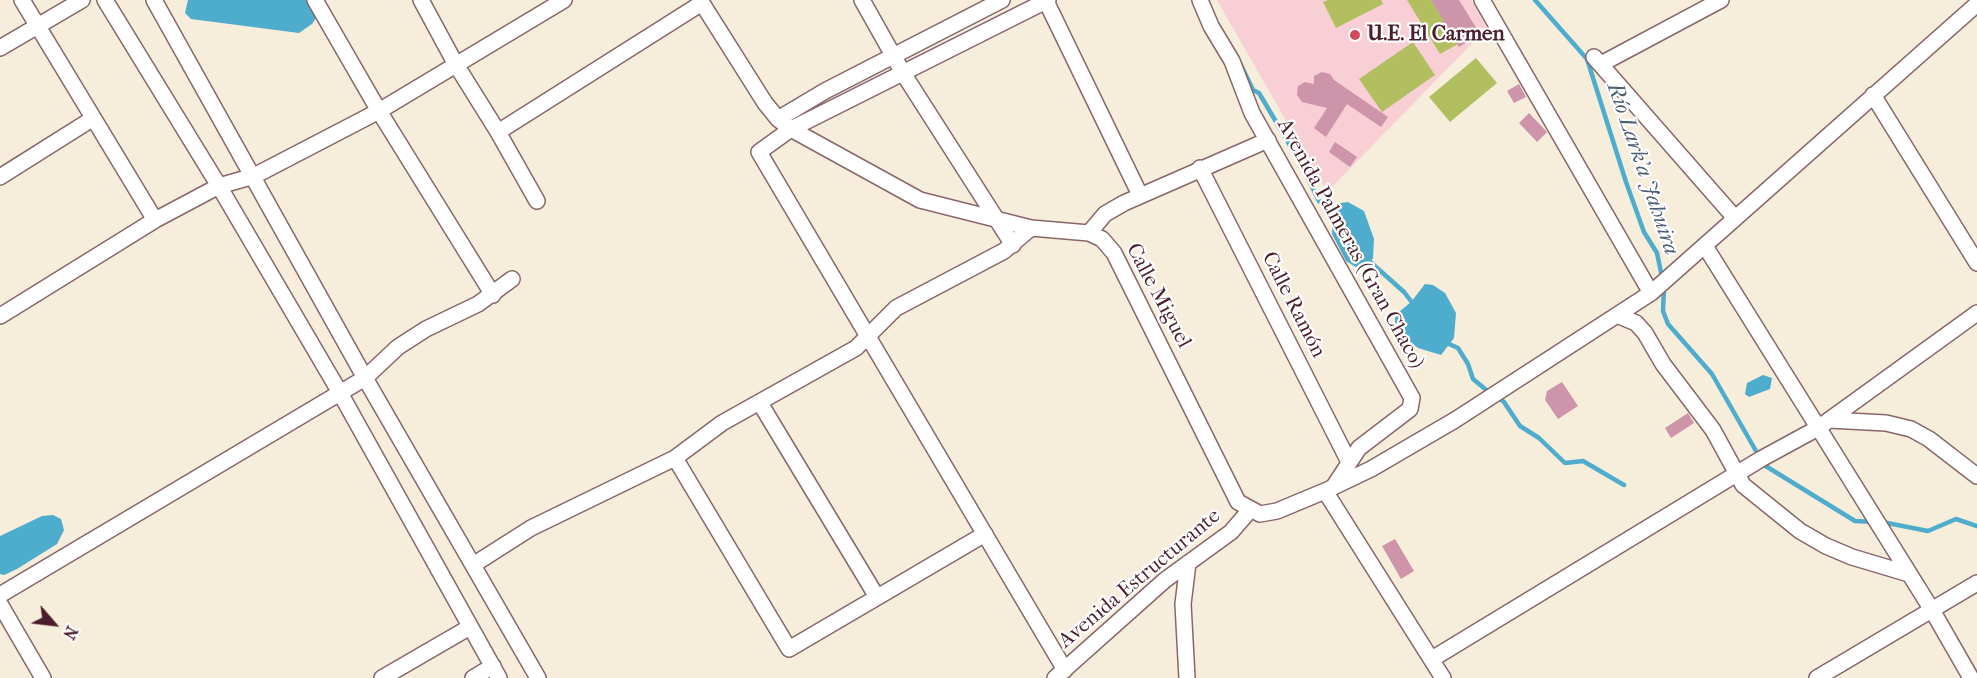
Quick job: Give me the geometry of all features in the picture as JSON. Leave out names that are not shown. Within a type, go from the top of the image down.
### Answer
[{"type":"street","points":[[22,0],[155,220]]},
{"type":"street","points":[[0,48],[82,0]]},
{"type":"street","points":[[105,0],[219,186],[339,391],[496,672],[473,678]]},
{"type":"street","points":[[154,0],[365,378],[538,678]]},
{"type":"street","points":[[315,0],[379,111],[493,295]]},
{"type":"street","points":[[421,0],[455,63],[537,201]]},
{"type":"street","points":[[0,316],[155,220],[219,186],[254,176],[379,111],[455,63],[564,0]]},
{"type":"street","points":[[862,0],[903,73],[1013,245]]},
{"type":"street","points":[[1002,0],[895,58],[825,91],[785,124],[759,152],[985,534],[1060,674]]},
{"type":"street","name":"Avenida Palmeras (Gran Chaco)","points":[[1200,0],[1211,26],[1232,61],[1252,112],[1412,398],[1410,409],[1359,448],[1329,490]]},
{"type":"street","points":[[1482,0],[1651,294]]},
{"type":"street","points":[[1721,0],[1597,61],[1736,218]]},
{"type":"street","points":[[785,124],[903,73],[1047,1],[1140,195]]},
{"type":"street","points":[[498,132],[701,2],[785,124],[920,200],[1031,228],[1089,232],[1105,214],[1140,195],[1268,140]]},
{"type":"street","points":[[1250,510],[1260,514],[1277,511],[1329,490],[1455,420],[1651,294],[1977,4]]},
{"type":"street","points":[[1873,95],[1977,263]]},
{"type":"street","points":[[0,177],[92,119]]},
{"type":"street","name":"Calle Ramón","points":[[1200,168],[1349,462]]},
{"type":"street","points":[[473,565],[531,528],[675,458],[722,423],[856,348],[869,338],[896,308],[1013,245],[1031,228]]},
{"type":"street","name":"Calle Miguel","points":[[1089,232],[1102,239],[1114,253],[1238,502],[1250,510]]},
{"type":"street","points":[[1705,246],[1823,424],[1971,678]]},
{"type":"street","points":[[0,595],[339,391],[365,378],[386,355],[493,295],[512,279]]},
{"type":"street","points":[[1432,659],[1737,473],[1823,424],[1977,314]]},
{"type":"street","points":[[1617,315],[1636,322],[1645,333],[1663,364],[1713,430],[1743,485],[1800,531],[1852,557],[1909,574]]},
{"type":"street","points":[[760,403],[877,597]]},
{"type":"street","points":[[1823,424],[1886,423],[1911,429],[1977,476]]},
{"type":"street","points":[[675,458],[789,649],[985,534]]},
{"type":"street","points":[[1329,490],[1443,678]]},
{"type":"street","name":"Avenida Estructurante","points":[[1060,674],[1116,622],[1188,563],[1231,532],[1250,510]]},
{"type":"street","points":[[1187,678],[1183,604],[1188,563]]},
{"type":"street","points":[[1817,678],[1977,583]]},
{"type":"street","points":[[0,604],[43,678]]},
{"type":"street","points":[[382,678],[470,627]]},
{"type":"shaded area","points":[[1217,0],[1471,0],[1487,28],[1333,186],[1323,185]]},
{"type":"green space","points":[[1328,0],[1381,0],[1383,4],[1336,28],[1323,2]]},
{"type":"green space","points":[[1407,0],[1431,0],[1458,44],[1440,54]]},
{"type":"green space","points":[[1413,42],[1435,75],[1382,112],[1359,79]]},
{"type":"green space","points":[[1476,58],[1497,83],[1450,122],[1429,97]]},
{"type":"water","points":[[188,0],[306,0],[311,3],[316,18],[312,24],[299,33],[191,19],[185,13]]},
{"type":"water","points":[[1348,202],[1364,211],[1374,239],[1373,258],[1369,264],[1359,269],[1346,261],[1332,234],[1333,210],[1340,203]]},
{"type":"water","points":[[1425,284],[1433,285],[1445,293],[1456,313],[1454,338],[1441,355],[1418,348],[1401,334],[1395,324],[1395,318],[1399,312],[1411,302]]},
{"type":"water","points":[[1763,375],[1772,378],[1770,389],[1749,397],[1745,394],[1747,383]]},
{"type":"water","points":[[53,515],[61,519],[64,530],[57,544],[17,569],[4,575],[0,574],[0,536],[42,516]]},
{"type":"building","points":[[1431,0],[1459,0],[1480,34],[1459,47]]},
{"type":"building","points":[[1322,72],[1330,74],[1334,80],[1388,117],[1381,127],[1347,104],[1326,137],[1314,128],[1327,108],[1302,102],[1297,95],[1298,86],[1305,82],[1314,84],[1314,76]]},
{"type":"building","points":[[1519,84],[1526,97],[1514,103],[1507,91]]},
{"type":"building","points":[[1529,113],[1547,132],[1537,142],[1519,123]]},
{"type":"building","points":[[1335,142],[1357,157],[1350,167],[1329,152]]},
{"type":"building","points":[[1562,382],[1578,406],[1558,419],[1545,400],[1547,391]]},
{"type":"building","points":[[1688,413],[1694,423],[1671,438],[1665,428]]},
{"type":"building","points":[[1395,539],[1414,571],[1401,579],[1382,546]]},
{"type":"waterway","name":"Río Lark’a Jahuira","points":[[1535,0],[1587,59],[1626,182],[1644,232],[1657,253],[1662,277]]},
{"type":"waterway","name":"Río Lark’a Jahuira","points":[[1239,61],[1253,90],[1259,93],[1301,164],[1319,201],[1335,214]]},
{"type":"waterway","name":"Río Lark’a Jahuira","points":[[1367,259],[1404,292],[1414,305]]},
{"type":"waterway","name":"Río Lark’a Jahuira","points":[[1664,288],[1663,311],[1668,324],[1712,374],[1764,465],[1855,521],[1874,522]]},
{"type":"waterway","name":"Río Lark’a Jahuira","points":[[1447,343],[1458,348],[1468,364],[1473,379],[1490,393]]},
{"type":"waterway","name":"Río Lark’a Jahuira","points":[[1497,397],[1504,402],[1520,426],[1539,438],[1565,463],[1583,461],[1624,485]]},
{"type":"waterway","name":"Río Lark’a Jahuira","points":[[1882,522],[1928,531],[1956,519],[1977,526]]},
{"type":"place","name":"U.E. El Carmen","points":[[1355,35]]}]
